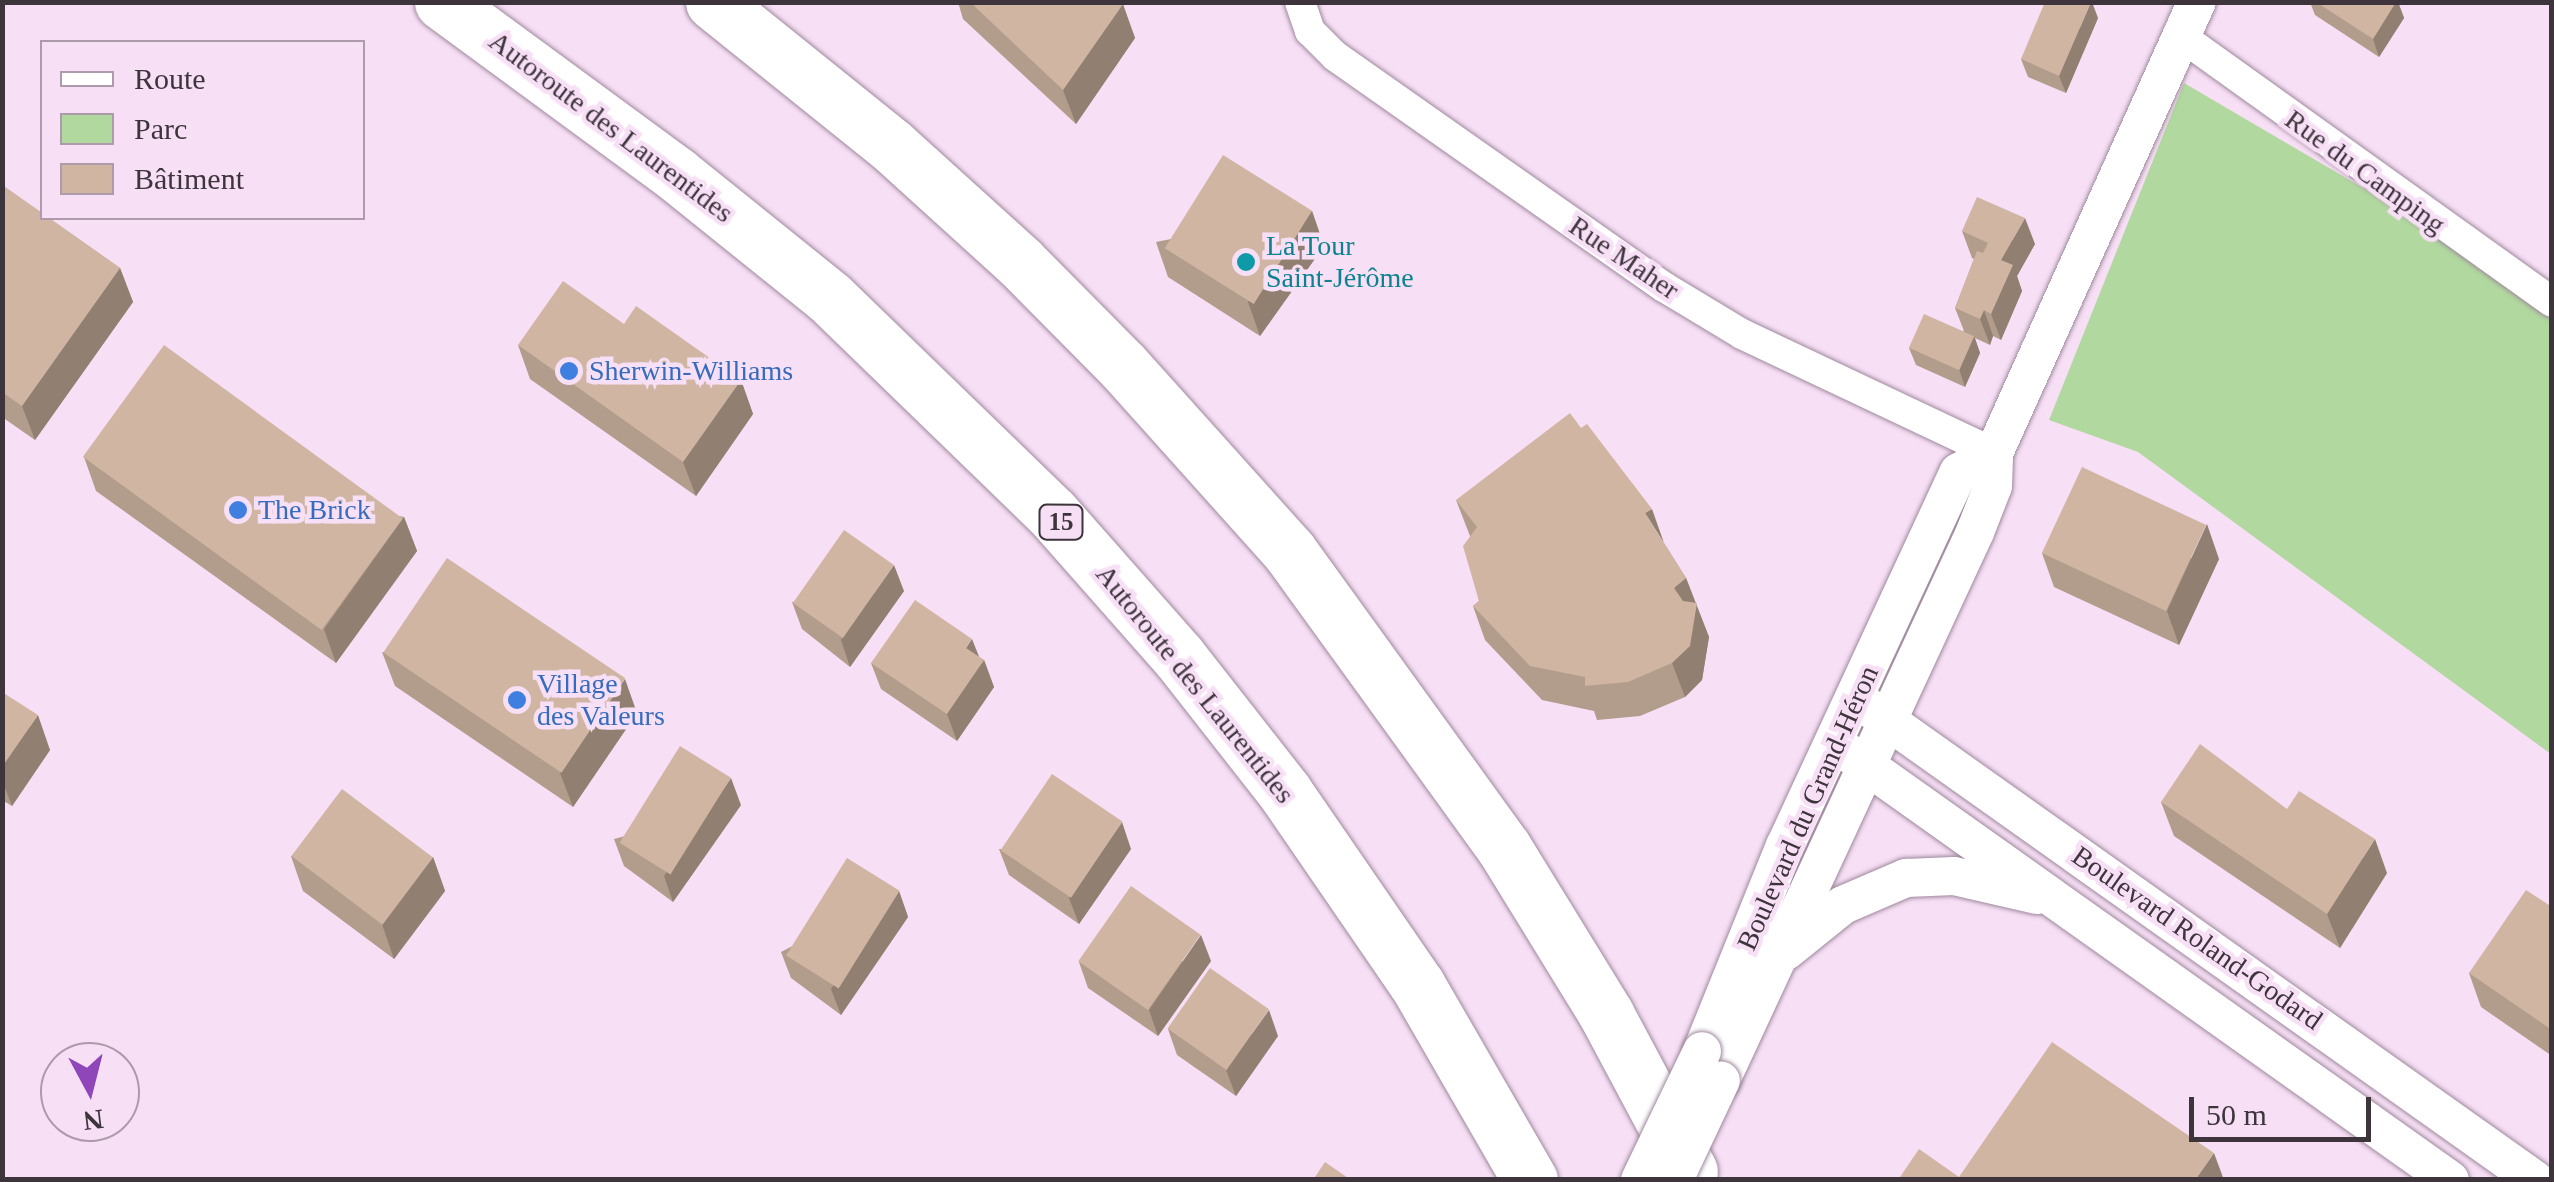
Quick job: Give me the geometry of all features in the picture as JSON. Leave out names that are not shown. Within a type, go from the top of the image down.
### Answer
[{"type":"highway","name":"Autoroute des Laurentides","points":[[442,2],[718,206],[829,298],[1063,525],[1284,791],[1418,986],[1530,1180]]},
{"type":"highway","points":[[713,2],[892,146],[1020,262],[1123,366],[1288,551],[1504,848],[1606,1014],[1695,1180]]},
{"type":"street","name":"Rue Maher","points":[[1300,2],[1310,31],[1335,56],[1664,287],[1742,334],[1994,453]]},
{"type":"street","name":"Boulevard du Grand-Héron","points":[[1674,1180],[1779,860],[1851,754],[1888,720],[1993,486],[1994,453],[2198,2]]},
{"type":"street","name":"Rue du Camping","points":[[2182,37],[2552,302]]},
{"type":"street","name":"Boulevard du Grand-Héron","points":[[1640,1180],[1784,952],[1851,754],[1857,699],[1959,472],[1994,453]]},
{"type":"street","name":"Boulevard Roland-Godard","points":[[1857,699],[2535,1180]]},
{"type":"street","name":"Boulevard Roland-Godard","points":[[1851,754],[2450,1180]]},
{"type":"street","points":[[1784,952],[1844,905],[1906,878],[1954,876],[2060,901]]},
{"type":"green space","points":[[2184,83],[2551,298],[2551,754],[2138,452],[2049,420]]},
{"type":"building","points":[[970,2],[1121,2],[1123,4],[1063,90]]},
{"type":"building","points":[[2045,2],[2091,2],[2059,76],[2021,59]]},
{"type":"building","points":[[2316,2],[2396,2],[2373,39]]},
{"type":"building","points":[[1223,155],[1312,211],[1254,304],[1165,248]]},
{"type":"building","points":[[2,185],[40,212],[40,220],[52,220],[120,268],[22,406],[2,392]]},
{"type":"building","points":[[1977,197],[2025,218],[2001,260],[2013,265],[1991,314],[1984,310],[1980,319],[1955,308],[1977,251],[1983,253],[1988,243],[1962,231]]},
{"type":"building","points":[[563,281],[624,324],[636,306],[741,380],[683,462],[518,345]]},
{"type":"building","points":[[1924,314],[1974,336],[1959,370],[1909,348]]},
{"type":"building","points":[[164,345],[403,518],[322,630],[83,457]]},
{"type":"building","points":[[1570,413],[1581,428],[1587,424],[1652,509],[1645,513],[1686,578],[1674,588],[1683,601],[1697,603],[1690,646],[1672,663],[1628,682],[1585,686],[1585,677],[1530,666],[1473,606],[1479,601],[1463,546],[1477,527],[1456,500]]},
{"type":"building","points":[[2082,467],[2206,525],[2166,611],[2042,553]]},
{"type":"building","points":[[844,530],[894,565],[843,638],[793,603]]},
{"type":"building","points":[[447,558],[625,678],[561,773],[383,653]]},
{"type":"building","points":[[915,600],[972,639],[966,648],[984,660],[947,714],[871,663]]},
{"type":"building","points":[[2,692],[38,715],[2,767]]},
{"type":"building","points":[[2200,744],[2287,809],[2299,791],[2375,839],[2327,914],[2161,802]]},
{"type":"building","points":[[680,746],[731,778],[670,874],[620,843]]},
{"type":"building","points":[[1052,774],[1122,822],[1071,898],[1001,850]]},
{"type":"building","points":[[342,789],[433,858],[382,925],[291,856]]},
{"type":"building","points":[[847,858],[900,891],[839,988],[786,956]]},
{"type":"building","points":[[1131,886],[1201,935],[1148,1010],[1078,961]]},
{"type":"building","points":[[2526,890],[2552,907],[2552,1030],[2469,973]]},
{"type":"building","points":[[1210,968],[1269,1009],[1227,1070],[1168,1029]]},
{"type":"building","points":[[2052,1042],[2214,1153],[2195,1180],[1898,1180],[1919,1149],[1959,1177]]},
{"type":"building","points":[[1325,1162],[1351,1180],[1313,1180]]},
{"type":"place","name":"La Tour Saint-Jérôme","points":[[1246,262]]},
{"type":"place","name":"Sherwin-Williams","points":[[569,371]]},
{"type":"place","name":"The Brick","points":[[238,510]]},
{"type":"place","name":"Village des Valeurs","points":[[517,700]]}]
